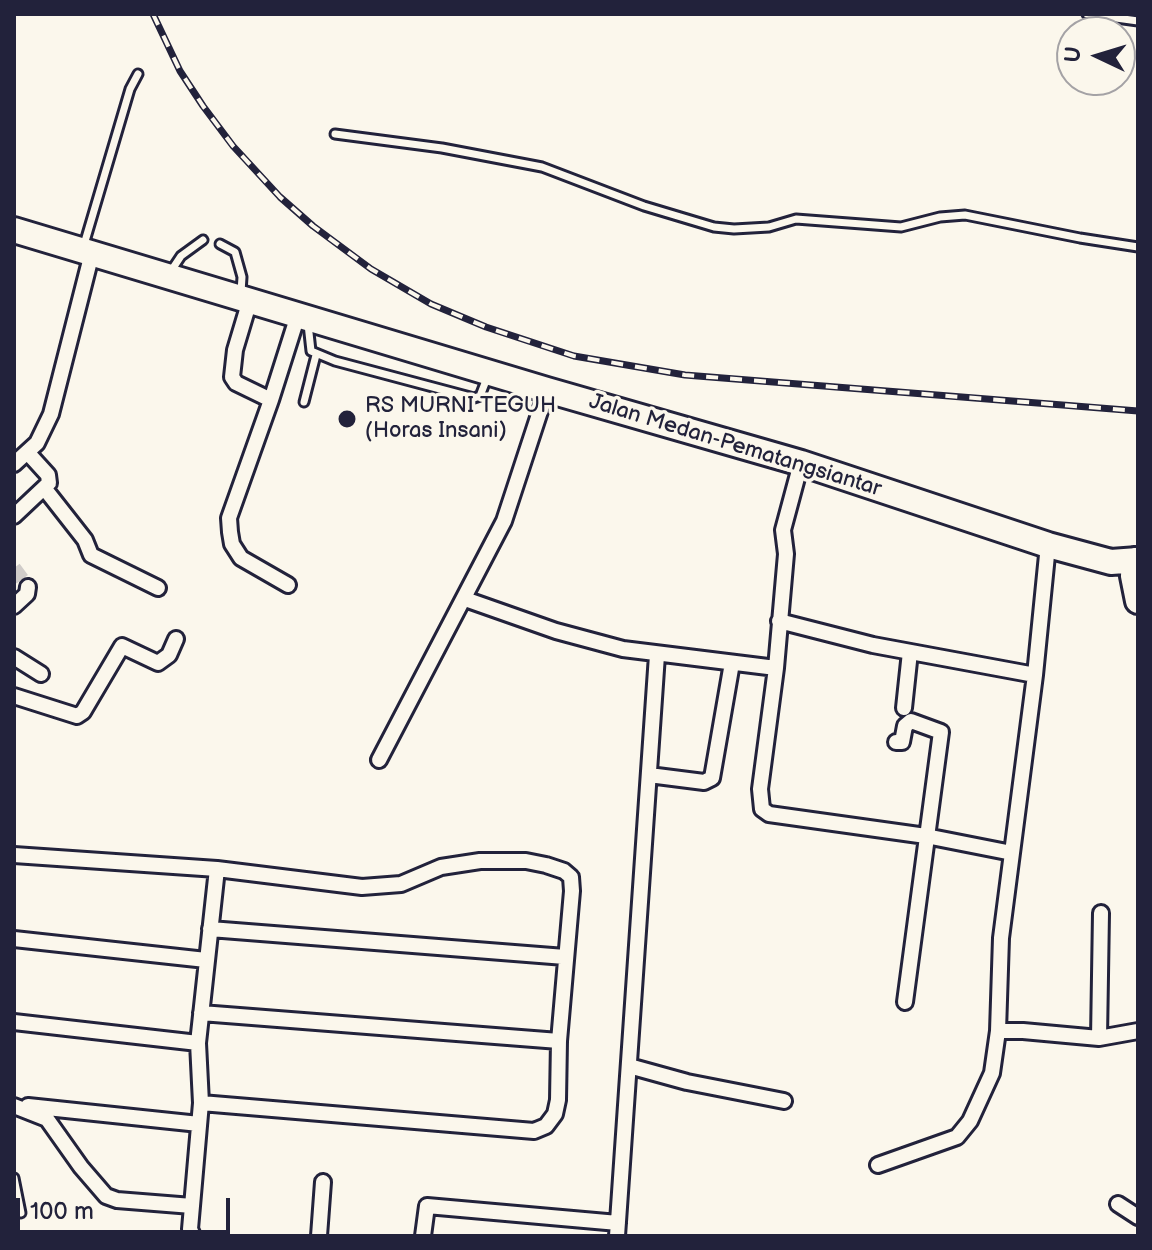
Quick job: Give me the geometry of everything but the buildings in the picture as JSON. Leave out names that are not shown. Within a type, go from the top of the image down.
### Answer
[{"type":"highway","name":"Jalan Medan-Pematangsiantar","points":[[14,230],[801,463],[1048,545],[1131,567]]},
{"type":"highway","points":[[1131,567],[1138,601]]},
{"type":"street","points":[[14,464],[28,453],[44,433],[51,414],[87,251]]},
{"type":"street","points":[[245,299],[232,377],[236,383],[271,400]]},
{"type":"street","points":[[288,585],[241,558],[232,544],[229,518],[303,316]]},
{"type":"street","points":[[379,760],[504,521],[547,390]]},
{"type":"street","points":[[14,516],[49,483],[48,475],[28,453]]},
{"type":"street","points":[[801,463],[783,530],[786,554],[776,668],[760,789],[762,809],[769,814],[926,836],[1012,853]]},
{"type":"street","points":[[45,489],[85,540],[91,555],[158,588]]},
{"type":"street","points":[[878,1165],[957,1137],[970,1121],[992,1073],[998,1031],[1001,938],[1035,675],[1048,545]]},
{"type":"street","points":[[14,606],[27,594],[28,587]]},
{"type":"street","points":[[465,599],[556,631],[623,649],[776,668]]},
{"type":"street","points":[[779,621],[910,652],[1035,675]]},
{"type":"street","points":[[14,696],[77,716],[83,712],[122,646],[158,663],[169,655],[176,639]]},
{"type":"street","points":[[904,708],[910,652]]},
{"type":"street","points":[[423,1236],[427,1206],[618,1230],[657,655]]},
{"type":"street","points":[[14,657],[41,674]]},
{"type":"street","points":[[649,775],[704,782],[712,778],[732,663]]},
{"type":"street","points":[[896,742],[902,742],[905,726],[911,721],[941,732],[905,1002]]},
{"type":"street","points":[[14,855],[217,869],[362,887],[401,884],[441,867],[463,862],[526,861],[564,871],[572,882],[559,1041],[558,1100],[555,1114],[546,1126],[534,1131],[201,1103]]},
{"type":"street","points":[[193,1236],[190,1229],[201,1103],[198,1043],[217,869]]},
{"type":"street","points":[[1099,1038],[1101,913]]},
{"type":"street","points":[[210,929],[565,957]]},
{"type":"street","points":[[14,939],[206,960]]},
{"type":"street","points":[[201,1013],[559,1041]]},
{"type":"street","points":[[14,1022],[198,1043]]},
{"type":"street","points":[[998,1031],[1099,1038],[1138,1031]]},
{"type":"street","points":[[629,1066],[687,1082],[784,1101]]},
{"type":"street","points":[[14,1105],[199,1124]]},
{"type":"street","points":[[14,1105],[47,1119],[106,1196],[117,1200],[192,1206]]},
{"type":"street","points":[[319,1236],[323,1182]]},
{"type":"street","points":[[1118,1204],[1138,1217]]},
{"type":"lane","points":[[1087,14],[1138,21]]},
{"type":"lane","points":[[87,251],[130,89],[138,74]]},
{"type":"lane","points":[[335,134],[442,148],[542,167],[644,206],[714,227],[769,227],[796,219],[901,227],[940,217],[965,215],[1138,247]]},
{"type":"lane","points":[[167,276],[181,256],[203,240]]},
{"type":"lane","points":[[220,244],[235,252],[245,299]]},
{"type":"lane","points":[[303,316],[309,345],[316,355],[474,398],[483,391],[489,373]]},
{"type":"lane","points":[[304,402],[316,355]]},
{"type":"lane","points":[[14,1178],[21,1213]]},
{"type":"tunnel","points":[[14,568],[28,587]]},
{"type":"railway","points":[[153,14],[180,71],[203,106],[233,146],[280,197],[371,269],[431,304],[486,327],[574,356],[685,375],[1138,411]]},
{"type":"place","name":"RS MURNI TEGUH (Horas Insani)","points":[[347,419]]}]
